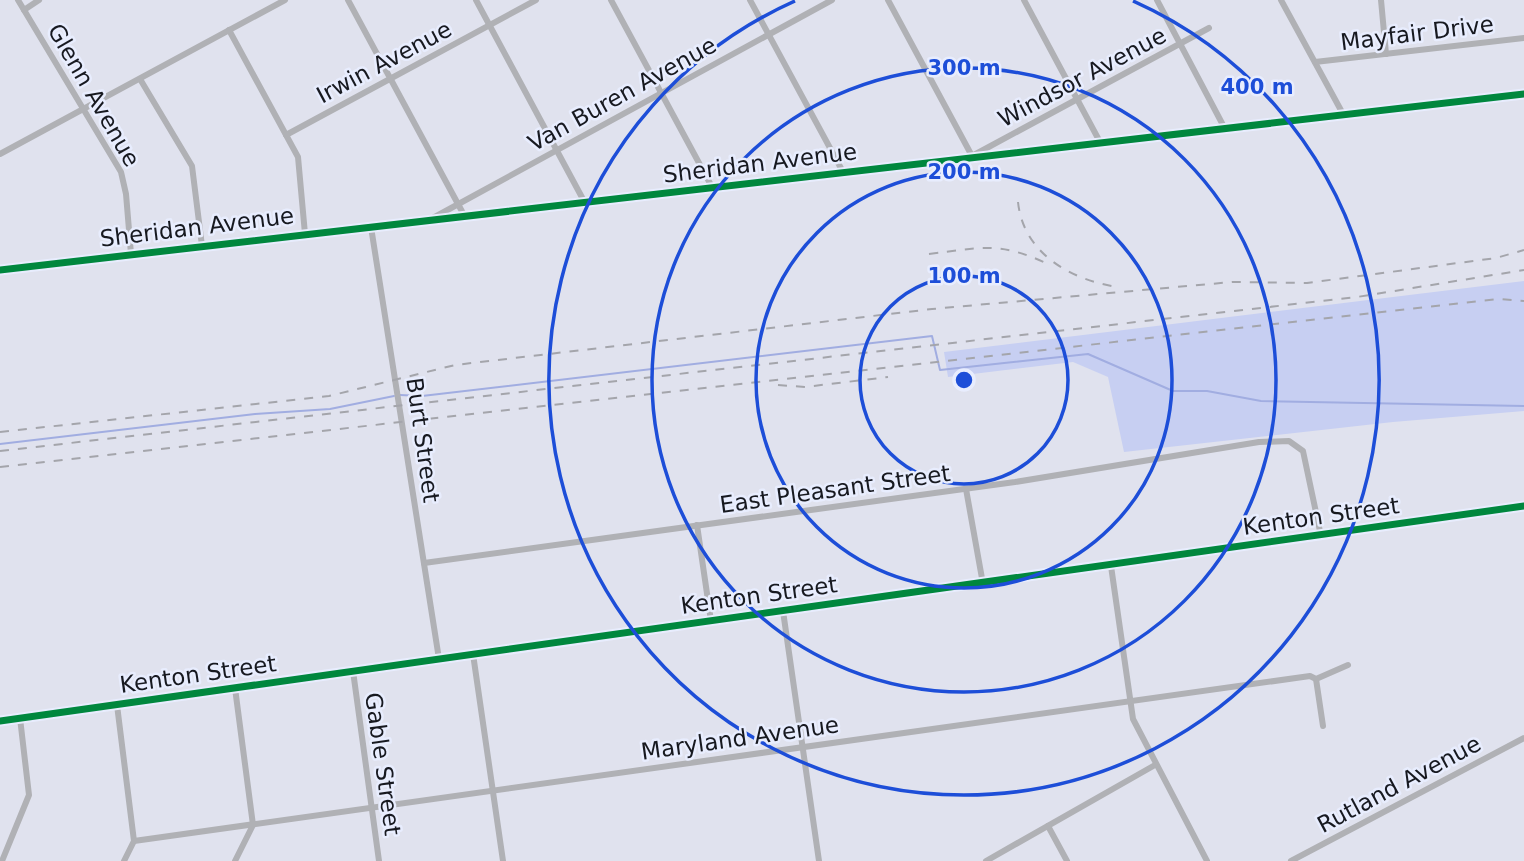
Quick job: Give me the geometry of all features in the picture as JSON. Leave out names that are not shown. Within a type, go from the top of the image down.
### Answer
[{"type":"street","name":"Glenn Avenue","points":[[18,0],[125,181],[131,254]]},
{"type":"street","points":[[24,10],[39,0]]},
{"type":"street","points":[[0,154],[285,0]]},
{"type":"street","points":[[348,0],[465,217]]},
{"type":"street","points":[[476,0],[585,203]]},
{"type":"street","name":"Irwin Avenue","points":[[286,135],[536,0]]},
{"type":"street","points":[[611,0],[712,187]]},
{"type":"street","points":[[750,0],[843,172]]},
{"type":"street","name":"Van Buren Avenue","points":[[429,220],[832,0]]},
{"type":"street","points":[[888,0],[972,156]]},
{"type":"street","points":[[1024,0],[1100,142]]},
{"type":"street","points":[[1157,0],[1224,127]]},
{"type":"street","points":[[1281,0],[1343,114]]},
{"type":"street","points":[[1381,0],[1386,54]]},
{"type":"street","name":"Windsor Avenue","points":[[972,156],[1209,28]]},
{"type":"street","points":[[229,30],[301,166],[305,234]]},
{"type":"street","name":"Mayfair Drive","points":[[1315,62],[1524,38]]},
{"type":"street","points":[[140,79],[192,166],[202,246]]},
{"type":"street","name":"Sheridan Avenue","points":[[0,270],[1524,94]]},
{"type":"street","name":"Burt Street","points":[[371,227],[439,659]]},
{"type":"street","name":"East Pleasant Street","points":[[424,563],[966,489],[1279,440],[1299,446],[1306,459],[1321,536]]},
{"type":"street","points":[[966,489],[982,583]]},
{"type":"street","name":"Kenton Street","points":[[0,721],[1524,506]]},
{"type":"street","points":[[697,525],[711,621]]},
{"type":"street","points":[[1111,566],[1136,729],[1207,861]]},
{"type":"street","points":[[783,611],[819,861]]},
{"type":"street","points":[[473,654],[503,861]]},
{"type":"street","name":"Maryland Avenue","points":[[134,841],[1310,676],[1316,679],[1348,665]]},
{"type":"street","name":"Gable Street","points":[[353,671],[379,861]]},
{"type":"street","points":[[1316,679],[1323,726]]},
{"type":"street","points":[[234,688],[253,825],[235,861]]},
{"type":"street","points":[[117,705],[134,841],[124,861]]},
{"type":"street","points":[[2,861],[29,795],[20,718]]},
{"type":"street","name":"Rutland Avenue","points":[[1291,861],[1524,738]]},
{"type":"street","points":[[986,861],[1156,765]]},
{"type":"street","points":[[1048,826],[1067,861]]},
{"type":"shaded area","points":[[1524,281],[1524,411],[1393,422],[1124,452],[1108,377],[1073,362],[948,377],[944,352]]},
{"type":"waterway","points":[[400,395],[422,396],[932,336],[940,370],[1088,354],[1173,391],[1207,391],[1261,401],[1524,406]]},
{"type":"waterway","points":[[0,444],[255,414],[330,409],[394,396]]},
{"type":"railway","points":[[1018,202],[1028,235],[1050,259],[1079,276],[1112,286]]},
{"type":"railway","points":[[929,254],[989,248],[1015,251],[1046,263]]},
{"type":"railway","points":[[0,432],[329,396],[455,365],[932,309],[1232,282],[1307,283],[1496,258],[1524,250]]},
{"type":"railway","points":[[0,451],[1357,297],[1524,270]]},
{"type":"railway","points":[[0,467],[1498,299],[1524,301]]},
{"type":"railway","points":[[778,385],[805,387],[888,377]]},
{"type":"cycle path","points":[[0,270],[1524,94]]},
{"type":"cycle path","points":[[0,721],[1524,506]]}]
